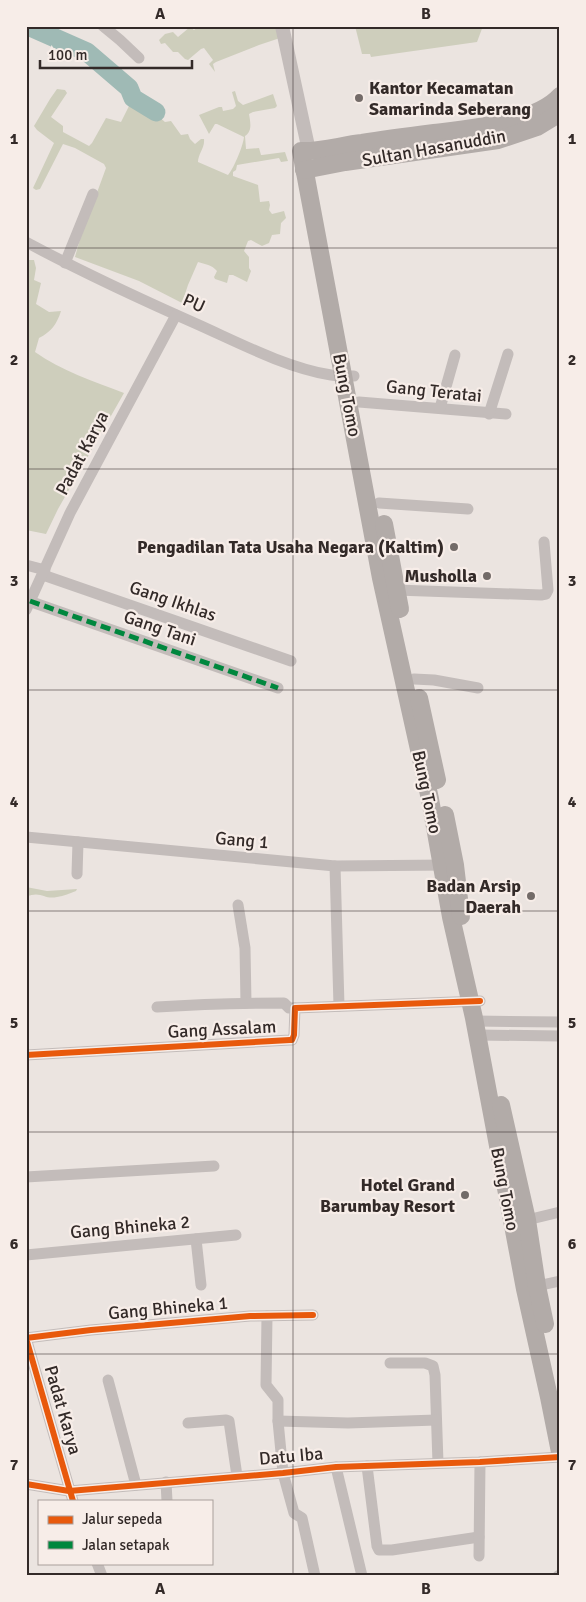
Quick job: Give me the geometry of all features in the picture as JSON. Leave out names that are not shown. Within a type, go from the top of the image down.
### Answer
[{"type":"main road","name":"Sultan Hasanuddin","points":[[308,170],[449,140],[537,111],[560,96]]},
{"type":"main road","name":"Sultan Hasanuddin","points":[[305,151],[343,145],[449,140],[498,140],[537,127],[560,113]]},
{"type":"main road","points":[[343,145],[345,162]]},
{"type":"main road","name":"Bung Tomo","points":[[305,151],[349,376],[381,578],[414,679],[426,729],[448,865]]},
{"type":"main road","name":"Bung Tomo","points":[[349,376],[359,402],[396,590],[398,629],[430,799],[462,916],[475,1002],[511,1180],[537,1286],[556,1394],[560,1452]]},
{"type":"main road","name":"Bung Tomo","points":[[524,1231],[525,1290],[556,1394]]},
{"type":"street","points":[[103,26],[139,58]]},
{"type":"street","name":"Bung Tomo","points":[[282,26],[304,131],[305,151]]},
{"type":"street","points":[[65,263],[93,194]]},
{"type":"street","name":"PU","points":[[26,242],[65,263],[176,315],[292,365],[332,375],[349,376]]},
{"type":"street","name":"Padat Karya","points":[[28,604],[70,513],[176,315]]},
{"type":"street","points":[[489,414],[508,354]]},
{"type":"street","points":[[440,408],[455,355]]},
{"type":"street","name":"Gang Teratai","points":[[359,402],[506,414]]},
{"type":"street","points":[[379,503],[468,509]]},
{"type":"street","points":[[396,590],[546,594],[548,590],[544,542]]},
{"type":"street","name":"Gang Ikhlas","points":[[26,565],[291,661]]},
{"type":"street","name":"Gang Tani","points":[[28,604],[278,688]]},
{"type":"street","points":[[414,679],[434,680],[478,688]]},
{"type":"street","name":"Gang 1","points":[[26,837],[335,866],[448,865]]},
{"type":"street","points":[[77,874],[78,842]]},
{"type":"street","points":[[335,866],[339,1006]]},
{"type":"street","points":[[238,905],[244,948],[246,1003]]},
{"type":"street","name":"Gang Assalam","points":[[26,1055],[292,1040],[294,1035],[295,1008],[475,1002]]},
{"type":"street","points":[[157,1007],[200,1004],[284,1003],[289,1008],[295,1008]]},
{"type":"street","points":[[481,1028],[560,1022]]},
{"type":"street","points":[[481,1028],[560,1036]]},
{"type":"street","points":[[26,1177],[214,1166]]},
{"type":"street","points":[[524,1231],[560,1212]]},
{"type":"street","name":"Gang Bhineka 2","points":[[26,1255],[236,1235]]},
{"type":"street","points":[[196,1239],[201,1285]]},
{"type":"street","points":[[537,1286],[560,1281]]},
{"type":"street","name":"Gang Bhineka 1","points":[[26,1338],[100,1329],[250,1316],[313,1315]]},
{"type":"street","points":[[267,1316],[266,1383],[268,1389],[275,1394],[278,1400],[283,1473],[294,1513],[302,1518],[315,1576]]},
{"type":"street","name":"Padat Karya","points":[[26,1338],[71,1496]]},
{"type":"street","points":[[390,1363],[424,1363],[433,1366],[435,1375],[438,1463]]},
{"type":"street","points":[[108,1380],[136,1485]]},
{"type":"street","points":[[278,1421],[348,1423],[436,1420]]},
{"type":"street","points":[[188,1423],[229,1421],[237,1476]]},
{"type":"street","name":"Datu Iba","points":[[26,1484],[71,1496],[136,1485],[336,1467],[560,1457]]},
{"type":"street","points":[[479,1556],[480,1462]]},
{"type":"street","points":[[367,1466],[379,1550],[383,1551],[479,1537]]},
{"type":"street","points":[[336,1467],[362,1576]]},
{"type":"street","points":[[166,1482],[167,1500]]},
{"type":"street","points":[[97,1564],[102,1576]]},
{"type":"green space","points":[[199,26],[249,26],[252,29],[261,26],[278,26],[280,38],[216,62],[213,64],[215,72],[209,64],[213,60],[204,48],[188,60],[178,52],[173,52],[165,43],[161,44],[159,40],[165,34],[173,32],[178,37],[190,27],[194,30]]},
{"type":"green space","points":[[355,26],[483,26],[477,42],[371,57],[370,54],[362,54]]},
{"type":"green space","points":[[57,89],[65,90],[67,93],[51,117],[63,126],[63,132],[89,146],[106,118],[121,122],[131,102],[134,101],[137,104],[145,105],[165,122],[171,121],[181,135],[188,134],[195,144],[204,139],[198,162],[228,175],[238,157],[244,137],[217,124],[215,124],[209,134],[199,115],[219,107],[222,107],[223,111],[233,109],[236,106],[232,92],[235,91],[238,101],[243,105],[273,94],[277,106],[275,108],[249,114],[250,126],[248,134],[245,136],[246,149],[259,148],[261,155],[285,152],[288,161],[281,162],[279,158],[237,165],[233,176],[258,185],[260,202],[269,201],[269,210],[272,214],[284,211],[286,218],[281,223],[280,234],[272,235],[269,243],[262,246],[251,240],[248,241],[244,251],[249,257],[249,268],[251,271],[247,282],[233,275],[229,275],[227,283],[215,279],[217,271],[215,269],[198,262],[182,303],[139,281],[75,257],[106,168],[104,164],[75,148],[63,144],[40,189],[36,190],[33,188],[54,143],[34,126]]},
{"type":"green space","points":[[26,260],[34,260],[36,268],[34,280],[41,283],[36,304],[49,312],[61,311],[53,327],[39,338],[35,352],[66,370],[124,393],[58,509],[46,534],[26,530]]},
{"type":"green space","points":[[26,887],[47,891],[77,889],[76,891],[53,898],[35,894],[26,897]]},
{"type":"waterway","points":[[28,26],[87,52],[129,88],[133,98],[156,112]]},
{"type":"marked path","points":[[30,601],[278,688]]},
{"type":"cycle path","points":[[26,1055],[292,1040],[294,1035],[295,1008],[480,1001]]},
{"type":"cycle path","points":[[73,1500],[26,1338],[91,1330],[250,1316],[313,1315]]},
{"type":"cycle path","points":[[26,1484],[69,1491],[336,1467],[560,1457]]},
{"type":"place","name":"Kantor Kecamatan Samarinda Seberang","points":[[359,98]]},
{"type":"place","name":"Pengadilan Tata Usaha Negara (Kaltim)","points":[[454,547]]},
{"type":"place","name":"Musholla","points":[[487,576]]},
{"type":"place","name":"Badan Arsip Daerah","points":[[531,896]]},
{"type":"place","name":"Hotel Grand Barumbay Resort","points":[[465,1195]]}]
